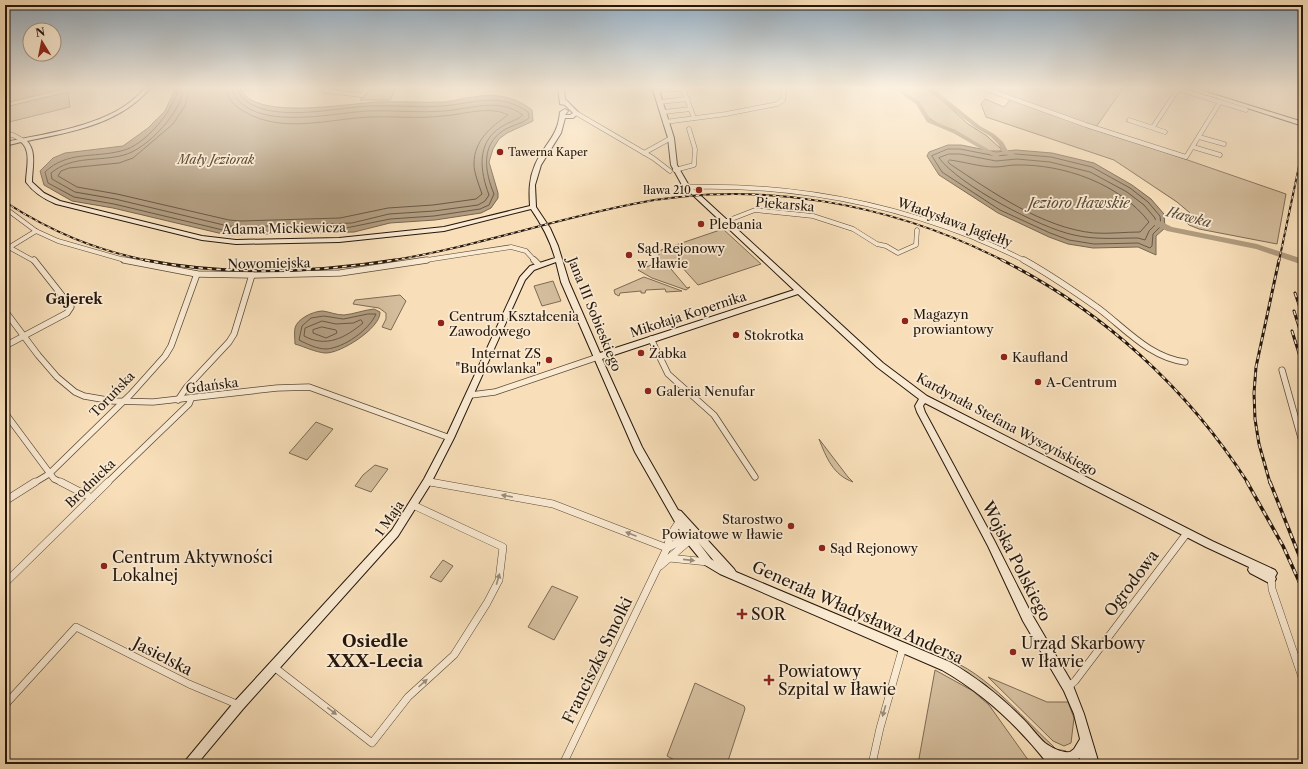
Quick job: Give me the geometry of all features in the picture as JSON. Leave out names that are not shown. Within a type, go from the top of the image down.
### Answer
[{"type":"street","points":[[5,140],[26,145],[36,137],[86,123]]},
{"type":"street","points":[[533,207],[532,185],[535,174],[562,123]]},
{"type":"street","points":[[593,123],[673,170],[694,165],[694,149],[689,129]]},
{"type":"street","points":[[666,123],[671,138],[673,170]]},
{"type":"street","points":[[1080,123],[1128,137],[1186,157],[1207,123]]},
{"type":"street","points":[[1139,123],[1165,132]]},
{"type":"street","points":[[1153,127],[1156,123]]},
{"type":"street","points":[[5,140],[13,135],[26,145]]},
{"type":"street","points":[[1199,136],[1224,144]]},
{"type":"street","points":[[644,153],[671,138]]},
{"type":"street","points":[[13,143],[26,145]]},
{"type":"street","name":"Adama Mickiewicza","points":[[26,145],[31,157],[29,182],[37,191],[58,203],[220,241],[339,240],[444,229],[533,207]]},
{"type":"street","points":[[1193,147],[1220,155]]},
{"type":"street","name":"Kardynała Stefana Wyszyńskiego","points":[[673,170],[687,187],[798,291],[880,365],[924,398],[1272,576]]},
{"type":"street","name":"Władysława Jagiełły","points":[[687,187],[723,186],[732,188],[804,193],[879,206],[914,216],[991,244],[1011,254],[1055,279],[1154,351],[1172,361],[1185,362]]},
{"type":"street","name":"Jana III Sobieskiego","points":[[533,207],[547,228],[565,282],[638,449],[679,522],[694,538]]},
{"type":"street","name":"Nowomiejska","points":[[5,208],[36,231],[58,241],[84,250],[140,264],[197,274],[252,276],[340,273],[511,247],[526,251],[538,264]]},
{"type":"street","name":"Piekarska","points":[[724,222],[755,210],[812,216],[853,229],[871,240],[898,253],[916,245],[917,230]]},
{"type":"street","points":[[7,247],[36,231]]},
{"type":"street","points":[[5,346],[67,314],[72,307],[33,259],[7,247]]},
{"type":"street","name":"1 Maja","points":[[190,764],[239,705],[388,542],[427,482],[450,438],[526,272],[538,264],[558,260]]},
{"type":"street","name":"Toruńska","points":[[5,501],[49,474],[124,401],[168,351],[197,274]]},
{"type":"street","points":[[178,400],[186,388],[229,342],[234,334],[252,276]]},
{"type":"street","name":"Mikołaja Kopernika","points":[[471,395],[496,392],[798,291]]},
{"type":"street","name":"Gdańska","points":[[5,312],[60,382],[64,386],[90,397],[124,401],[153,402],[191,399],[277,388],[310,388],[320,390],[450,438]]},
{"type":"street","points":[[651,339],[668,374],[714,416],[755,477]]},
{"type":"street","points":[[1282,370],[1303,444]]},
{"type":"street","name":"Wojska Polskiego","points":[[924,398],[919,406],[921,412],[991,544],[1027,617],[1068,688],[1079,714],[1093,764]]},
{"type":"street","name":"Brodnicka","points":[[5,583],[189,404],[191,399]]},
{"type":"street","points":[[5,413],[54,479],[92,498]]},
{"type":"street","points":[[427,482],[553,504],[667,548],[679,542],[694,538]]},
{"type":"street","points":[[274,667],[302,687],[372,743],[408,697],[454,655],[487,603],[499,580],[503,547],[413,505]]},
{"type":"street","name":"Jana III Sobieskiego","points":[[674,511],[694,538]]},
{"type":"street","name":"Franciszka Smolki","points":[[562,764],[667,548],[670,536],[679,522]]},
{"type":"street","name":"Ogrodowa","points":[[1068,688],[1075,681],[1187,533]]},
{"type":"street","name":"Franciszka Smolki","points":[[657,568],[694,538]]},
{"type":"street","name":"Generała Władysława Andersa","points":[[694,538],[708,562],[723,571],[903,647],[946,666],[972,680],[1001,703],[1041,746],[1055,764]]},
{"type":"street","name":"Generała Władysława Andersa","points":[[694,538],[732,574]]},
{"type":"street","points":[[669,558],[708,562]]},
{"type":"street","points":[[1272,576],[1272,589],[1303,680]]},
{"type":"street","name":"Jasielska","points":[[5,705],[76,627],[189,684],[239,705]]},
{"type":"street","points":[[872,764],[880,728],[903,647]]},
{"type":"street","points":[[1041,746],[1054,754],[1069,758],[1079,754],[1086,740]]},
{"type":"street","name":"Wojska Polskiego","points":[[1086,740],[1086,764]]},
{"type":"street","name":"Generała Władysława Andersa","points":[[1041,746],[1062,764]]},
{"type":"shaded area","points":[[936,123],[967,123],[987,136],[1001,149],[1001,151],[989,151],[954,130]]},
{"type":"shaded area","points":[[1004,123],[1080,123],[1286,194],[1277,244],[1199,229],[1189,225],[1185,221],[1190,213],[1177,202],[1114,160]]},
{"type":"shaded area","points":[[1085,123],[1099,123],[1096,127]]},
{"type":"shaded area","points":[[723,229],[761,264],[698,285],[680,265],[671,269],[687,288],[690,287],[686,290],[652,278],[638,270],[654,264],[661,250]]},
{"type":"shaded area","points":[[644,277],[682,291],[666,292],[665,289],[646,290],[645,293],[641,293],[641,291],[620,293],[619,296],[615,294],[614,290]]},
{"type":"shaded area","points":[[553,281],[561,301],[542,306],[534,286]]},
{"type":"shaded area","points":[[400,295],[406,301],[391,330],[382,327],[386,319],[386,313],[379,308],[353,304],[355,300]]},
{"type":"shaded area","points":[[316,422],[333,429],[307,460],[289,453]]},
{"type":"shaded area","points":[[819,439],[853,482],[840,475],[831,465]]},
{"type":"shaded area","points":[[375,465],[388,469],[371,492],[355,486],[363,475]]},
{"type":"shaded area","points":[[443,560],[453,566],[441,582],[430,577]]},
{"type":"shaded area","points":[[552,586],[578,597],[554,640],[528,627]]},
{"type":"shaded area","points":[[935,656],[951,661],[967,669],[983,680],[1013,706],[1056,749],[1066,751],[1067,754],[1053,751],[1005,702],[983,683]]},
{"type":"shaded area","points":[[935,670],[973,691],[989,705],[1031,764],[918,764]]},
{"type":"shaded area","points":[[988,677],[1047,702],[1068,702],[1074,718],[1071,743],[1064,746],[1053,741]]},
{"type":"shaded area","points":[[695,683],[744,706],[745,709],[727,764],[682,764],[667,756]]},
{"type":"water","name":"Mały Jeziorak","points":[[153,123],[529,123],[507,133],[499,139],[493,149],[489,162],[498,193],[498,198],[491,208],[481,213],[435,220],[390,223],[354,232],[227,235],[113,208],[72,201],[44,185],[40,171],[53,158],[65,153],[123,146]]},
{"type":"water","name":"Jezioro Iławskie","points":[[948,145],[961,145],[996,152],[1016,150],[1052,153],[1094,163],[1132,185],[1151,199],[1164,214],[1165,228],[1156,236],[1156,255],[1138,247],[1093,248],[1068,244],[1049,237],[998,213],[939,175],[927,156],[929,152]]},
{"type":"water","points":[[374,309],[380,312],[379,318],[374,325],[358,339],[340,349],[325,353],[314,351],[295,344],[296,325],[310,314],[323,311],[344,315]]},
{"type":"waterway","name":"Iławka","points":[[932,123],[955,132],[997,156]]},
{"type":"waterway","name":"Iławka","points":[[973,123],[992,135],[1001,143],[1005,152],[1016,157]]},
{"type":"waterway","name":"Iławka","points":[[1155,222],[1170,229],[1257,247],[1303,262]]},
{"type":"railway","points":[[1279,261],[1303,147]]},
{"type":"railway","points":[[390,261],[450,249],[633,204],[680,197],[728,194],[776,196],[823,201],[870,211],[916,224],[961,241],[1003,260]]},
{"type":"railway","points":[[5,202],[22,213],[74,239],[130,257],[145,260]]},
{"type":"railway","points":[[145,260],[207,269],[270,271],[332,268],[390,261]]},
{"type":"railway","points":[[145,260],[150,261]]},
{"type":"railway","points":[[390,261],[395,260]]},
{"type":"railway","points":[[1003,260],[1039,280],[1074,303],[1108,328],[1140,355],[1170,384],[1198,415],[1224,448],[1248,483]]},
{"type":"railway","points":[[1270,483],[1259,444],[1255,419],[1254,393],[1256,367],[1279,260]]},
{"type":"railway","points":[[1295,293],[1303,316]]},
{"type":"railway","points":[[1294,311],[1303,339]]},
{"type":"railway","points":[[1292,331],[1303,366]]},
{"type":"railway","points":[[1247,482],[1283,546],[1303,590]]},
{"type":"railway","points":[[1270,482],[1303,565]]},
{"type":"place","name":"Tawerna Kaper","points":[[500,152]]},
{"type":"place","name":"Iława 210","points":[[699,190]]},
{"type":"place","name":"Plebania","points":[[701,224]]},
{"type":"place","name":"Sąd Rejonowy w Iławie","points":[[629,255]]},
{"type":"place","name":"Magazyn prowiantowy","points":[[905,321]]},
{"type":"place","name":"Centrum Kształcenia Zawodowego","points":[[441,323]]},
{"type":"place","name":"Stokrotka","points":[[736,335]]},
{"type":"place","name":"Żabka","points":[[641,353]]},
{"type":"place","name":"Kaufland","points":[[1004,357]]},
{"type":"place","name":"Internat ZS \"Budowlanka\"","points":[[549,360]]},
{"type":"place","name":"A-Centrum","points":[[1038,382]]},
{"type":"place","name":"Galeria Nenufar","points":[[648,391]]},
{"type":"place","name":"Starostwo Powiatowe w Iławie","points":[[791,526]]},
{"type":"place","name":"Sąd Rejonowy","points":[[822,548]]},
{"type":"place","name":"Centrum Aktywności Lokalnej","points":[[104,566]]},
{"type":"place","name":"SOR","points":[[742,614]]},
{"type":"place","name":"Urząd Skarbowy w Iławie","points":[[1013,652]]},
{"type":"place","name":"Powiatowy Szpital w Iławie","points":[[769,680]]},
{"type":"district","name":"Gajerek","points":[[74,299]]},
{"type":"district","name":"Osiedle XXX-Lecia","points":[[375,651]]}]
